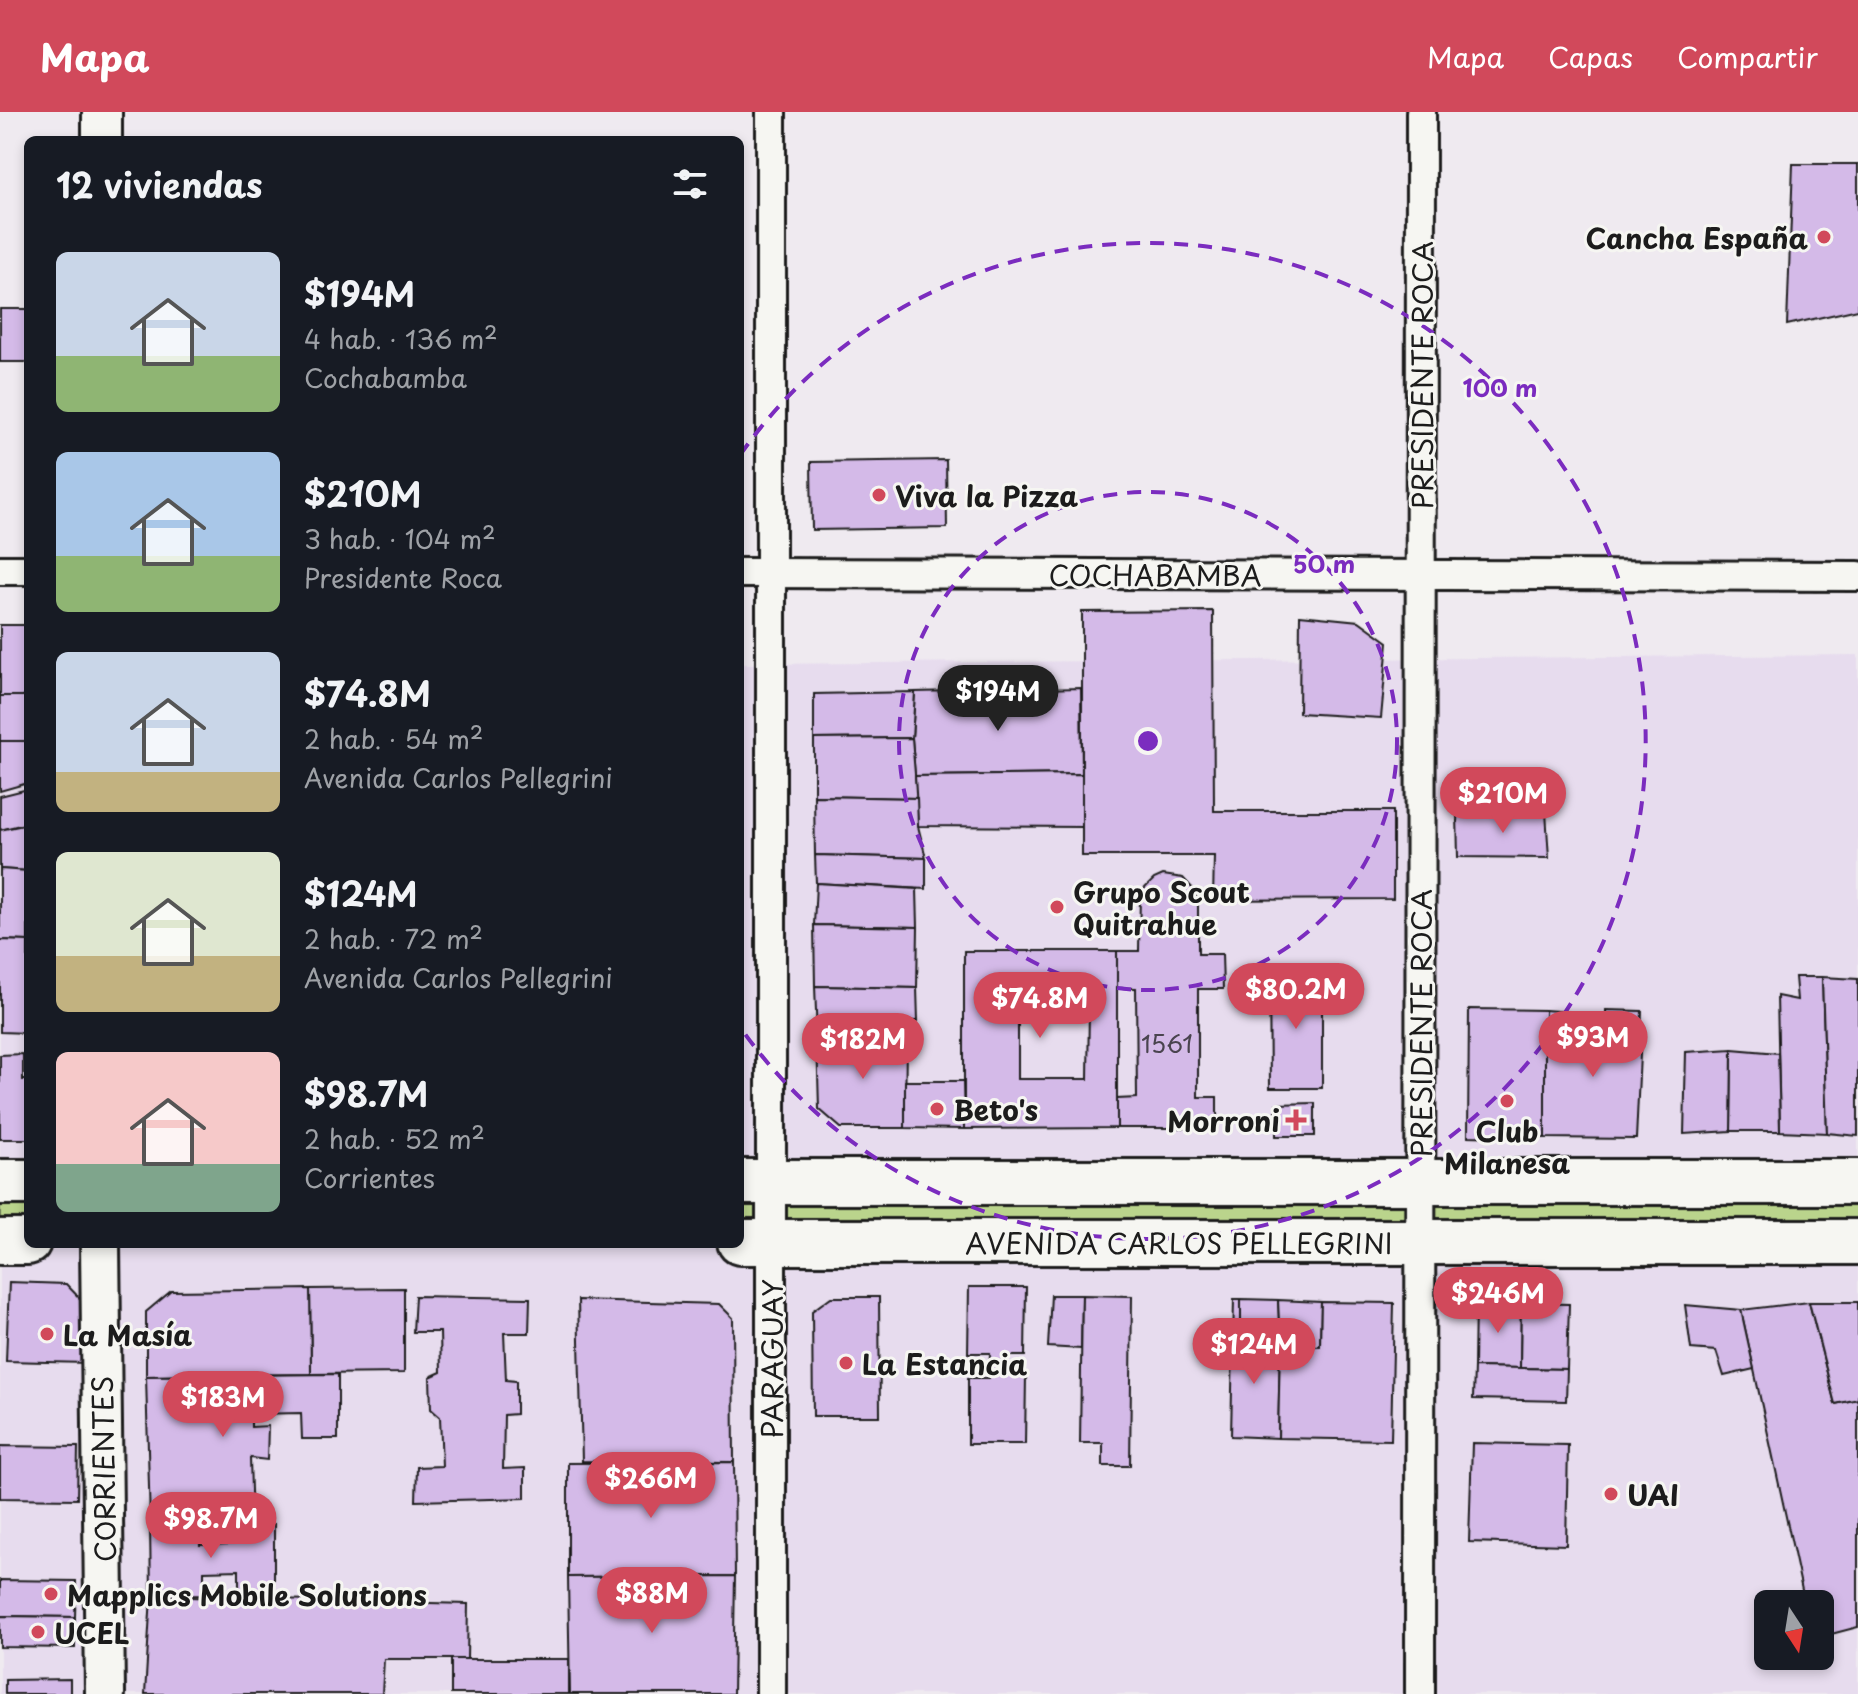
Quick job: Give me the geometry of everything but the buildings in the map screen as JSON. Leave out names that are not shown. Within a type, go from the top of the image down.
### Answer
[{"type":"main road","points":[[102,112],[102,136]]},
{"type":"main road","points":[[0,1182],[24,1182]]},
{"type":"main road","points":[[756,1182],[1858,1182]]},
{"type":"main road","points":[[0,1242],[24,1242]]},
{"type":"main road","name":"AVENIDA CARLOS PELLEGRINI","points":[[756,1242],[1858,1242]]},
{"type":"main road","name":"CORRIENTES","points":[[100,1248],[105,1694]]},
{"type":"street","name":"PARAGUAY","points":[[771,112],[771,573],[756,1182],[771,1694]]},
{"type":"street","name":"PRESIDENTE ROCA","points":[[1420,1694],[1421,112]]},
{"type":"street","points":[[0,570],[24,570]]},
{"type":"street","name":"COCHABAMBA","points":[[744,573],[1858,576]]},
{"type":"shaded area","points":[[1858,655],[1858,1694],[0,1694],[0,669],[24,669],[24,1248],[744,1248],[744,664]]},
{"type":"green space","points":[[0,1182],[24,1182],[24,1242],[0,1242]]},
{"type":"green space","points":[[744,1182],[1858,1182],[1858,1242],[744,1242]]},
{"type":"place","name":"Cancha España","points":[[1824,237]]},
{"type":"place","name":"Viva la Pizza","points":[[879,495]]},
{"type":"place","name":"Grupo Scout Quitrahue","points":[[1057,907]]},
{"type":"place","name":"Club Milanesa","points":[[1507,1101]]},
{"type":"place","name":"Beto's","points":[[937,1109]]},
{"type":"place","name":"Morroni","points":[[1296,1120]]},
{"type":"place","name":"La Masía","points":[[47,1334]]},
{"type":"place","name":"La Estancia","points":[[846,1363]]},
{"type":"place","name":"UAI","points":[[1611,1494]]},
{"type":"place","name":"Mapplics Mobile Solutions","points":[[51,1594]]},
{"type":"place","name":"UCEL","points":[[38,1632]]}]
